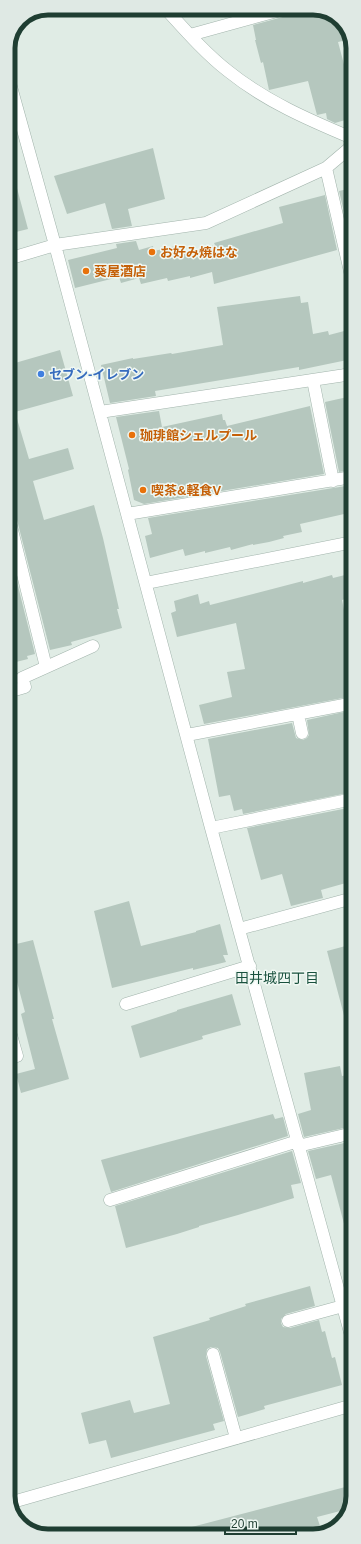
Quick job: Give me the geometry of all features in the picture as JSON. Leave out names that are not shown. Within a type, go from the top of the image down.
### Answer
[{"type":"street","points":[[171,15],[228,71],[262,95],[307,119],[346,135]]},
{"type":"street","points":[[190,35],[263,15]]},
{"type":"street","points":[[15,116],[55,245],[239,929],[346,1314]]},
{"type":"street","points":[[15,257],[55,245],[206,223],[326,168],[346,151]]},
{"type":"street","points":[[326,168],[346,254]]},
{"type":"street","points":[[100,412],[346,375]]},
{"type":"street","points":[[313,380],[332,481]]},
{"type":"street","points":[[127,514],[346,478]]},
{"type":"street","points":[[15,542],[46,667]]},
{"type":"street","points":[[146,583],[346,543]]},
{"type":"street","points":[[15,690],[25,688],[22,678],[93,646]]},
{"type":"street","points":[[187,735],[346,705]]},
{"type":"street","points":[[298,714],[302,733]]},
{"type":"street","points":[[212,828],[346,800]]},
{"type":"street","points":[[239,929],[346,900]]},
{"type":"street","points":[[126,1004],[250,966]]},
{"type":"street","points":[[110,1200],[298,1143],[346,1134]]},
{"type":"street","points":[[288,1321],[344,1306]]},
{"type":"street","points":[[213,1354],[236,1438]]},
{"type":"street","points":[[16,1501],[346,1407]]},
{"type":"building","points":[[290,15],[315,15],[329,19],[335,23],[342,32],[345,40],[338,42],[346,72],[346,120],[335,123],[327,119],[326,113],[317,115],[308,81],[269,90],[263,62],[261,63],[255,40],[253,25]]},
{"type":"building","points":[[153,148],[165,199],[128,209],[132,226],[112,229],[105,203],[67,214],[54,176]]},
{"type":"building","points":[[15,181],[28,229],[15,232]]},
{"type":"building","points":[[346,189],[346,221],[339,191]]},
{"type":"building","points":[[325,195],[337,250],[214,284],[212,272],[190,278],[190,276],[168,281],[167,278],[141,284],[139,278],[121,283],[119,277],[75,288],[68,260],[117,248],[116,244],[136,241],[139,250],[153,246],[154,251],[176,246],[178,255],[215,245],[214,243],[283,223],[279,207]]},
{"type":"building","points":[[300,296],[301,303],[308,302],[313,334],[328,331],[329,335],[346,331],[346,360],[299,370],[299,367],[155,391],[156,396],[110,403],[101,365],[133,358],[172,354],[223,345],[217,307]]},
{"type":"building","points":[[60,350],[73,396],[15,412],[15,363]]},
{"type":"building","points":[[346,397],[346,471],[339,472],[325,402]]},
{"type":"building","points":[[310,406],[324,474],[144,504],[134,500],[129,469],[116,417],[159,411],[162,427],[222,414],[223,420],[225,420],[227,426]]},
{"type":"building","points":[[15,412],[29,459],[68,448],[74,469],[33,481],[44,520],[94,505],[103,538],[122,628],[71,642],[72,645],[50,650],[15,512]]},
{"type":"building","points":[[346,486],[346,514],[300,524],[302,532],[283,536],[284,538],[231,550],[230,547],[185,556],[183,549],[150,558],[145,536],[152,534],[148,518]]},
{"type":"building","points":[[15,574],[35,654],[27,656],[28,659],[15,662]]},
{"type":"building","points":[[332,575],[333,578],[346,575],[346,599],[342,600],[346,620],[346,697],[204,724],[199,705],[232,697],[227,672],[245,669],[236,623],[177,637],[171,613],[176,611],[174,601],[198,594],[200,604],[209,601],[210,605],[303,581],[303,583]]},
{"type":"building","points":[[346,712],[346,793],[243,814],[242,809],[234,811],[230,795],[219,797],[208,739],[292,723],[296,738],[303,740],[309,735],[307,720]]},
{"type":"building","points":[[346,808],[346,883],[321,890],[323,898],[291,906],[282,874],[261,880],[247,828]]},
{"type":"building","points":[[129,901],[141,946],[196,932],[220,924],[228,955],[223,955],[226,962],[193,970],[193,968],[112,988],[94,911]]},
{"type":"building","points":[[33,940],[54,1019],[52,1019],[69,1079],[21,1093],[16,1074],[35,1069],[21,1014],[25,1012],[15,974],[15,944]]},
{"type":"building","points":[[346,946],[346,1023],[327,951]]},
{"type":"building","points":[[232,994],[241,1025],[202,1036],[203,1039],[140,1058],[131,1026],[177,1010]]},
{"type":"building","points":[[340,1066],[342,1076],[346,1075],[346,1128],[304,1137],[298,1114],[311,1110],[304,1073]]},
{"type":"building","points":[[273,1114],[275,1119],[283,1117],[288,1136],[111,1192],[101,1160]]},
{"type":"building","points":[[346,1143],[346,1231],[331,1175],[316,1179],[308,1151]]},
{"type":"building","points":[[292,1151],[301,1183],[291,1185],[294,1198],[126,1248],[115,1206]]},
{"type":"building","points":[[310,1286],[315,1306],[286,1314],[281,1319],[281,1323],[283,1327],[290,1328],[319,1320],[322,1332],[325,1331],[332,1358],[335,1357],[342,1385],[264,1406],[265,1409],[238,1417],[220,1352],[218,1348],[211,1347],[207,1349],[206,1356],[224,1421],[213,1424],[215,1430],[111,1458],[106,1440],[89,1444],[81,1413],[130,1400],[134,1413],[170,1404],[153,1337],[210,1320],[209,1318],[246,1306],[245,1304]]},
{"type":"building","points":[[346,1487],[346,1500],[343,1510],[317,1517],[320,1526],[308,1529],[184,1529]]},
{"type":"place","name":"お好み焼はな","points":[[152,252]]},
{"type":"place","name":"葵屋酒店","points":[[86,271]]},
{"type":"place","name":"セブン-イレブン","points":[[41,374]]},
{"type":"place","name":"珈琲館シェルプール","points":[[132,435]]},
{"type":"place","name":"喫茶&軽食V","points":[[143,490]]},
{"type":"district","name":"田井城四丁目","points":[[277,978]]}]
